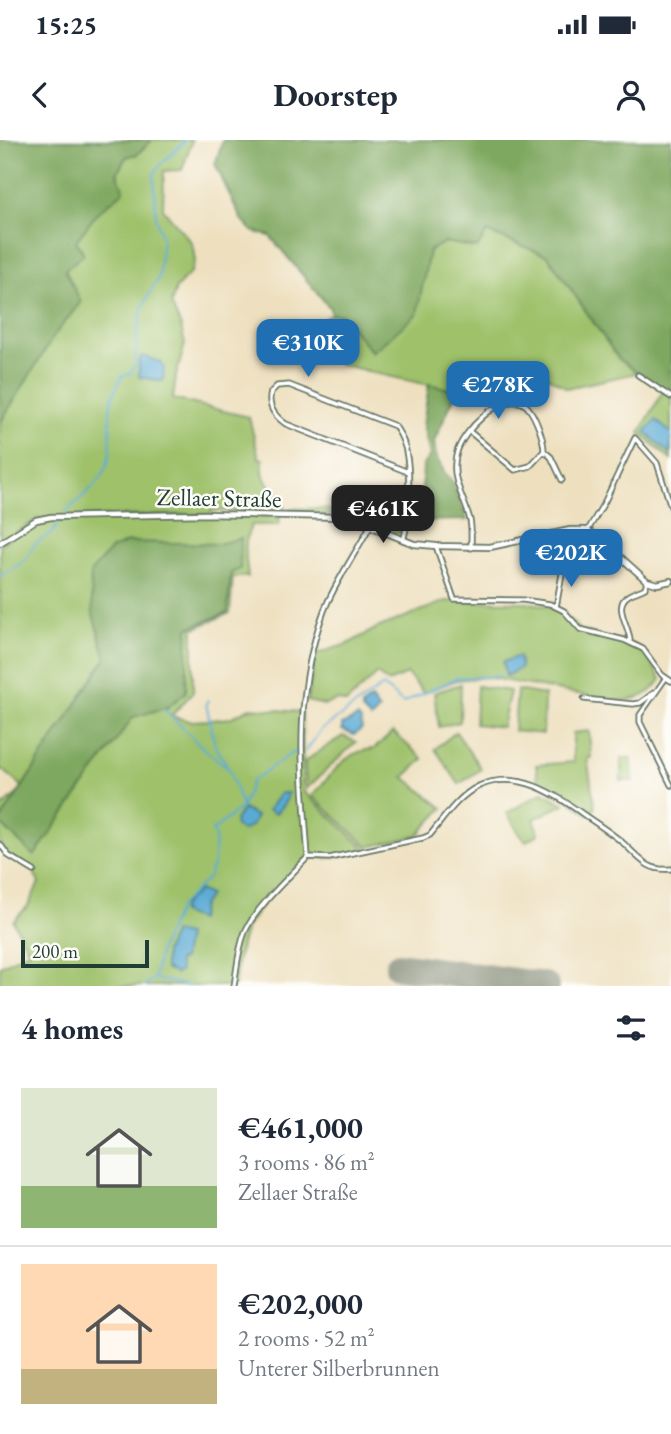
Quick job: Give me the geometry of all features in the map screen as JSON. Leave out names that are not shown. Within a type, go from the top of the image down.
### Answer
[{"type":"street","points":[[638,375],[671,397]]},
{"type":"street","points":[[403,540],[407,525],[408,472],[407,457],[396,426],[289,385],[277,386],[271,392],[271,408],[279,420],[408,472]]},
{"type":"street","points":[[471,548],[470,522],[456,483],[454,467],[460,444],[468,430],[495,409],[510,403],[523,404],[529,409],[540,430],[544,451],[551,457],[562,480]]},
{"type":"street","points":[[468,430],[515,470],[530,466],[544,451]]},
{"type":"street","points":[[671,506],[657,463],[635,438],[605,501],[587,530],[647,581],[657,584],[671,581]]},
{"type":"street","name":"Zellaer Straße","points":[[0,543],[36,520],[58,516],[211,514],[332,517],[355,520],[403,540],[436,546],[471,548],[510,544],[575,529],[587,530]]},
{"type":"street","points":[[234,986],[241,941],[246,928],[277,889],[308,857],[301,765],[304,693],[325,610],[370,526]]},
{"type":"street","points":[[436,546],[454,599],[523,600],[556,607],[564,611],[580,629],[631,642],[649,655],[665,679],[671,681]]},
{"type":"street","points":[[556,607],[564,563]]},
{"type":"street","points":[[631,642],[621,604],[629,595],[645,588],[647,581]]},
{"type":"street","points":[[665,679],[642,709],[640,722],[671,785]]},
{"type":"street","points":[[584,699],[620,704],[640,703],[659,688]]},
{"type":"street","points":[[308,857],[330,858],[423,838],[430,835],[461,799],[478,786],[502,779],[534,785],[557,796],[618,839],[649,867],[671,869]]},
{"type":"street","points":[[0,844],[9,856],[34,872]]},
{"type":"green space","points":[[0,140],[152,140],[137,154],[126,157],[117,173],[124,191],[97,213],[76,241],[84,254],[65,270],[81,302],[55,334],[0,423]]},
{"type":"green space","points":[[152,140],[192,140],[182,170],[164,171],[163,209],[192,243],[195,260],[191,272],[176,288],[171,304],[185,344],[173,399],[249,417],[259,458],[263,459],[264,476],[285,507],[282,513],[211,511],[211,514],[51,517],[36,520],[0,542],[0,423],[55,334],[80,302],[65,270],[82,250],[76,241],[97,213],[123,191],[117,174],[126,157],[137,154]]},
{"type":"green space","points":[[223,140],[671,140],[671,396],[619,359],[548,256],[487,232],[477,248],[445,242],[429,251],[417,314],[372,352],[341,314],[331,314],[330,308],[270,236],[252,231],[241,219],[215,164]]},
{"type":"green space","points":[[487,232],[548,256],[619,359],[637,373],[567,388],[533,368],[522,376],[522,384],[500,384],[457,391],[340,364],[307,331],[331,314],[341,314],[372,352],[423,277],[429,251],[445,242],[477,248]]},
{"type":"green space","points":[[429,384],[457,391],[434,441],[436,457],[452,481],[467,520],[421,521],[423,465],[430,455],[423,425]]},
{"type":"green space","points":[[663,391],[671,396],[671,460],[640,433]]},
{"type":"green space","points":[[290,508],[325,509],[381,518],[388,526],[402,531],[395,535],[337,515],[294,514]]},
{"type":"green space","points":[[280,517],[279,525],[252,525],[246,544],[248,577],[233,577],[230,613],[193,629],[193,692],[171,716],[190,721],[211,720],[230,718],[250,708],[302,712],[303,791],[368,851],[329,858],[308,857],[250,923],[241,945],[234,986],[0,986],[0,966],[29,951],[13,921],[28,906],[39,883],[33,870],[9,856],[0,844],[0,823],[34,856],[133,717],[168,707],[188,628],[227,613],[231,573],[218,544],[128,542],[93,614],[106,658],[0,821],[0,809],[22,786],[0,770],[0,545],[30,525],[58,518]]},
{"type":"green space","points":[[241,538],[240,569],[231,573],[227,613],[188,628],[186,692],[168,707],[133,717],[34,856],[0,821],[106,658],[93,614],[90,573],[111,549],[128,542],[218,544]]},
{"type":"green space","points":[[446,601],[523,602],[549,606],[563,612],[579,630],[634,645],[647,656],[661,679],[652,690],[641,697],[615,701],[486,677],[456,680],[424,693],[407,674],[388,682],[377,674],[346,703],[338,700],[324,705],[307,701],[316,654],[348,644],[377,628]]},
{"type":"green space","points":[[461,684],[460,722],[439,727],[434,693]]},
{"type":"green space","points":[[477,686],[510,691],[502,727],[475,724]]},
{"type":"green space","points":[[517,690],[544,695],[543,734],[514,731]]},
{"type":"green space","points":[[589,731],[591,758],[587,758],[595,808],[589,815],[552,787],[538,781],[536,765],[573,762],[573,733]]},
{"type":"green space","points":[[393,732],[423,759],[404,777],[443,808],[417,836],[368,847],[312,796],[346,759],[364,750],[374,749]]},
{"type":"green space","points":[[456,732],[481,769],[459,784],[435,749]]},
{"type":"green space","points":[[343,736],[356,742],[306,789],[305,761]]},
{"type":"green space","points":[[621,758],[631,758],[633,781],[621,781]]},
{"type":"green space","points":[[543,792],[564,804],[534,819],[539,834],[526,841],[507,813]]},
{"type":"water","points":[[142,356],[161,362],[164,369],[163,381],[139,377],[139,361]]},
{"type":"water","points":[[656,420],[671,433],[670,454],[645,432]]},
{"type":"water","points":[[519,656],[521,668],[506,676],[503,662]]},
{"type":"water","points":[[371,699],[379,710],[371,719],[362,710],[362,706]]},
{"type":"water","points":[[358,717],[362,729],[354,735],[342,730],[342,725]]},
{"type":"water","points":[[288,793],[285,802],[275,814],[268,810],[280,794]]},
{"type":"water","points":[[243,809],[256,816],[252,825],[242,831],[236,827],[235,820]]},
{"type":"water","points":[[199,890],[209,895],[202,906],[199,920],[181,913],[183,905]]},
{"type":"water","points":[[174,932],[187,935],[183,959],[178,961],[180,971],[176,974],[165,969],[165,952]]},
{"type":"waterway","points":[[66,512],[97,482],[108,461],[112,398],[122,376],[130,374],[135,366],[137,334],[143,306],[159,277],[162,238],[156,218],[154,175],[159,166],[186,140]]},
{"type":"waterway","points":[[0,576],[23,562],[35,544],[53,532],[59,523]]},
{"type":"waterway","points":[[306,751],[321,730],[383,686],[403,703],[456,678],[502,676]]},
{"type":"waterway","points":[[208,700],[206,703],[215,746],[228,767]]},
{"type":"waterway","points":[[164,709],[203,748],[229,769],[242,806]]},
{"type":"waterway","points":[[143,986],[154,979],[160,949],[180,906],[208,878],[214,862],[215,834],[212,831],[242,807],[252,781],[298,751]]},
{"type":"waterway","points":[[155,979],[189,986]]},
{"type":"runway","points":[[399,966],[545,986]]}]
